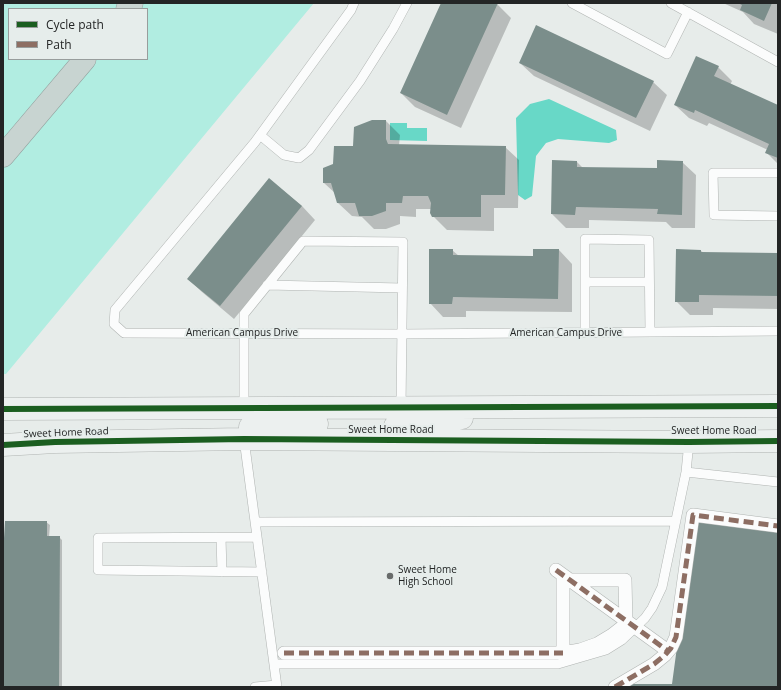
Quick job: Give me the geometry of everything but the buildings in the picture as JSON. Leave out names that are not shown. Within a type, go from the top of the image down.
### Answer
[{"type":"highway","points":[[3,156],[84,60]]},
{"type":"main road","points":[[3,409],[778,406]]},
{"type":"main road","points":[[244,439],[250,427],[260,424],[417,426],[526,407]]},
{"type":"main road","points":[[56,442],[119,430],[232,427],[240,422],[244,409]]},
{"type":"main road","name":"Sweet Home Road","points":[[3,445],[56,442],[244,439],[689,442],[778,441]]},
{"type":"street","points":[[616,687],[654,664],[668,651],[676,637],[692,515],[778,526]]},
{"type":"street","points":[[556,570],[668,651]]},
{"type":"street","points":[[563,653],[563,580],[625,580],[630,624]]},
{"type":"street","points":[[284,653],[563,653],[580,650],[597,644],[623,628],[626,624],[630,624]]},
{"type":"lane","name":"American Campus Drive","points":[[354,3],[351,10],[260,135],[114,310],[114,324],[124,333],[402,334],[778,331]]},
{"type":"lane","points":[[260,135],[284,155],[299,158],[309,150],[360,81],[393,29],[407,3]]},
{"type":"lane","points":[[572,3],[667,54],[688,12]]},
{"type":"lane","points":[[671,3],[778,62]]},
{"type":"lane","points":[[778,173],[713,173],[714,215],[778,216]]},
{"type":"lane","points":[[585,332],[585,240],[649,240],[650,332]]},
{"type":"lane","points":[[255,687],[277,686],[244,439],[244,314],[303,241],[403,242],[401,408]]},
{"type":"lane","points":[[585,282],[649,282]]},
{"type":"lane","points":[[267,286],[402,288]]},
{"type":"lane","points":[[274,664],[558,664],[606,650],[622,640],[630,624],[645,618],[652,608],[662,587],[686,472],[689,442]]},
{"type":"lane","points":[[686,472],[778,482]]},
{"type":"lane","points":[[255,522],[676,521]]},
{"type":"lane","points":[[258,538],[98,538],[98,570],[262,572]]},
{"type":"lane","points":[[221,538],[222,572]]},
{"type":"shaded area","points":[[3,3],[314,3],[6,374],[3,374]]},
{"type":"shaded area","points":[[549,99],[616,130],[617,140],[609,143],[558,139],[546,143],[536,156],[532,196],[525,200],[518,195],[516,118],[530,104]]},
{"type":"shaded area","points":[[390,123],[407,123],[407,128],[427,128],[427,141],[390,140]]},
{"type":"marked path","points":[[615,687],[654,664],[665,655],[671,648],[676,637],[693,515],[778,526]]},
{"type":"marked path","points":[[556,570],[668,651]]},
{"type":"marked path","points":[[284,653],[563,653]]},
{"type":"cycle path","points":[[3,409],[778,406]]},
{"type":"cycle path","points":[[3,445],[55,442],[244,439],[689,442],[778,441]]},
{"type":"place","name":"Sweet Home High School","points":[[390,576]]}]
